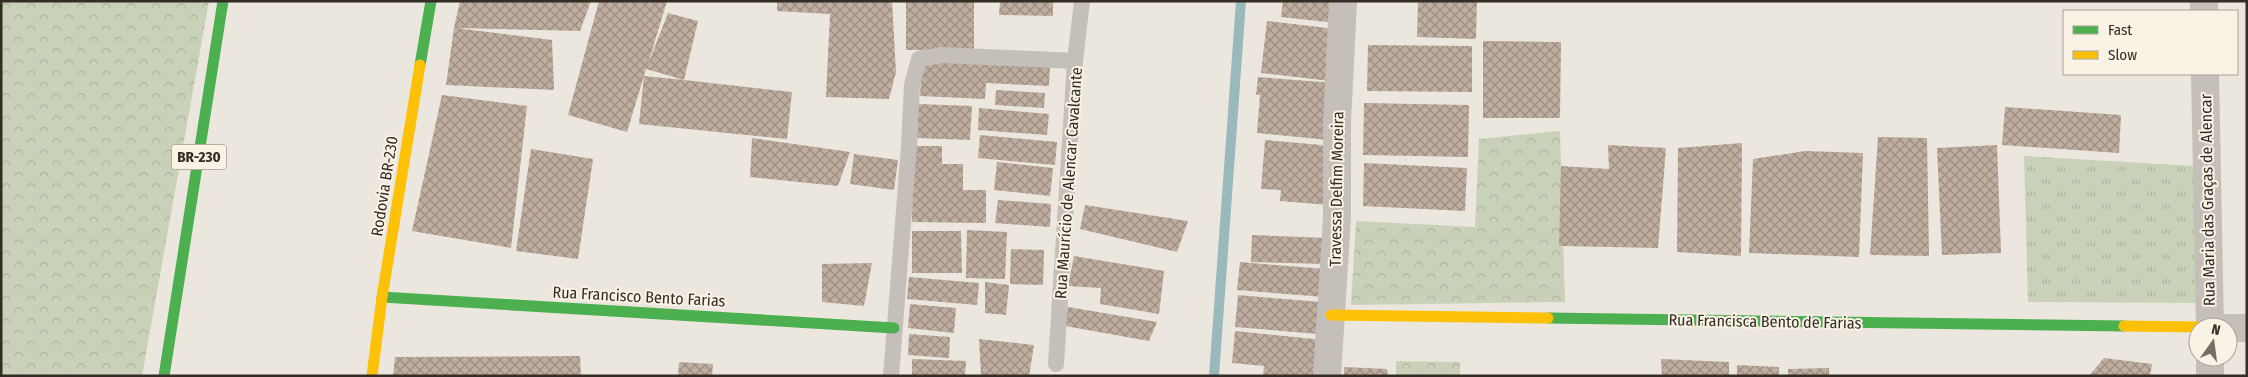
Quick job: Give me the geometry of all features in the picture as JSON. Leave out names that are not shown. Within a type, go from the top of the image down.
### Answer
[{"type":"main road","name":"BR-230","points":[[164,376],[224,1]]},
{"type":"main road","name":"Rodovia BR-230","points":[[372,376],[382,297],[431,1]]},
{"type":"main road","name":"Rua Francisco Bento Farias","points":[[382,297],[894,328]]},
{"type":"main road","name":"Rua Francisca Bento de Farias","points":[[1331,315],[2188,327]]},
{"type":"street","name":"Travessa Delfim Moreira","points":[[1327,376],[1337,218],[1337,122],[1343,1]]},
{"type":"street","name":"Rua Maria das Graças de Alencar","points":[[2205,75],[2210,317]]},
{"type":"lane","name":"Rua Maurício de Alencar Cavalcante","points":[[1056,364],[1075,61],[1082,1]]},
{"type":"lane","points":[[891,376],[912,85],[919,59],[942,55],[1075,61]]},
{"type":"green space","points":[[1,1],[209,1],[142,376],[1,376]]},
{"type":"green space","points":[[1560,131],[1565,302],[1351,305],[1356,221],[1475,227],[1479,139]]},
{"type":"green space","points":[[2024,156],[2195,166],[2196,303],[2028,302]]},
{"type":"green space","points":[[1396,361],[1460,362],[1460,376],[1396,376]]},
{"type":"building","points":[[460,1],[591,1],[580,31],[456,28],[552,40],[554,90],[446,85]]},
{"type":"building","points":[[599,1],[667,1],[648,64],[668,13],[698,21],[684,80],[646,69],[627,132],[568,115]]},
{"type":"building","points":[[777,1],[892,1],[896,72],[889,99],[826,97],[830,14],[777,11]]},
{"type":"building","points":[[906,1],[974,1],[974,50],[906,50]]},
{"type":"building","points":[[1000,1],[1053,1],[1053,16],[999,15]]},
{"type":"building","points":[[1283,1],[1339,1],[1336,23],[1281,17]]},
{"type":"building","points":[[1418,1],[1477,1],[1476,39],[1417,37]]},
{"type":"building","points":[[1267,21],[1336,29],[1330,81],[1261,73]]},
{"type":"building","points":[[1483,41],[1561,42],[1560,118],[1483,118]]},
{"type":"building","points":[[1368,45],[1472,46],[1472,92],[1367,91]]},
{"type":"building","points":[[922,61],[1050,65],[1049,86],[986,83],[985,99],[920,96]]},
{"type":"building","points":[[644,76],[792,92],[787,139],[639,124]]},
{"type":"building","points":[[1258,77],[1334,83],[1329,140],[1257,133],[1260,95],[1256,95]]},
{"type":"building","points":[[996,90],[1045,93],[1044,108],[995,105]]},
{"type":"building","points":[[442,95],[527,106],[511,248],[412,231]]},
{"type":"building","points":[[1364,103],[1469,105],[1468,157],[1363,155]]},
{"type":"building","points":[[918,104],[972,106],[970,140],[917,138]]},
{"type":"building","points":[[2005,107],[2121,115],[2119,153],[2002,145]]},
{"type":"building","points":[[979,108],[1049,114],[1047,135],[978,130]]},
{"type":"building","points":[[980,135],[1057,142],[1055,165],[978,158]]},
{"type":"building","points":[[1878,137],[1927,138],[1929,256],[1870,255]]},
{"type":"building","points":[[752,138],[850,152],[838,186],[750,177]]},
{"type":"building","points":[[1265,140],[1333,146],[1329,205],[1280,201],[1281,190],[1261,189]]},
{"type":"building","points":[[1742,143],[1741,256],[1677,252],[1678,148]]},
{"type":"building","points":[[1608,145],[1666,148],[1658,248],[1559,246],[1561,166],[1609,169]]},
{"type":"building","points":[[1997,145],[2001,253],[1942,255],[1937,148]]},
{"type":"building","points":[[913,146],[942,146],[942,164],[963,164],[963,190],[986,190],[986,223],[912,222]]},
{"type":"building","points":[[531,149],[593,159],[578,259],[516,251]]},
{"type":"building","points":[[1805,151],[1863,153],[1859,257],[1749,253],[1753,159]]},
{"type":"building","points":[[854,154],[898,160],[894,190],[850,184]]},
{"type":"building","points":[[997,162],[1053,168],[1050,196],[994,190]]},
{"type":"building","points":[[1364,163],[1467,168],[1465,211],[1363,206]]},
{"type":"building","points":[[998,200],[1051,204],[1050,227],[995,223]]},
{"type":"building","points":[[1085,205],[1188,221],[1177,252],[1080,229]]},
{"type":"building","points":[[967,230],[1007,232],[1005,279],[966,278]]},
{"type":"building","points":[[912,231],[961,231],[962,273],[912,273]]},
{"type":"building","points":[[1252,235],[1326,238],[1325,264],[1251,262]]},
{"type":"building","points":[[1011,249],[1044,250],[1043,285],[1010,284]]},
{"type":"building","points":[[1074,256],[1164,271],[1159,314],[1100,304],[1101,288],[1068,286]]},
{"type":"building","points":[[1240,262],[1325,269],[1324,297],[1237,290]]},
{"type":"building","points":[[872,263],[864,306],[822,302],[822,264]]},
{"type":"building","points":[[909,277],[979,283],[977,305],[907,299]]},
{"type":"building","points":[[985,282],[1009,285],[1006,315],[985,313]]},
{"type":"building","points":[[1238,295],[1320,302],[1318,334],[1235,327]]},
{"type":"building","points":[[910,304],[956,308],[954,333],[908,328]]},
{"type":"building","points":[[1068,307],[1157,322],[1149,341],[1065,326]]},
{"type":"building","points":[[1235,331],[1323,340],[1319,376],[1263,376],[1264,366],[1232,363]]},
{"type":"building","points":[[909,334],[950,337],[949,358],[908,355]]},
{"type":"building","points":[[979,339],[1034,345],[1029,376],[981,376]]},
{"type":"building","points":[[580,356],[581,376],[393,376],[395,357]]},
{"type":"building","points":[[2104,358],[2152,364],[2150,376],[2089,376]]},
{"type":"building","points":[[912,359],[966,361],[965,376],[912,376]]},
{"type":"building","points":[[1661,359],[1729,362],[1729,376],[1662,376]]},
{"type":"building","points":[[679,362],[713,364],[712,376],[678,376]]},
{"type":"building","points":[[1737,365],[1779,367],[1779,376],[1737,376]]},
{"type":"building","points":[[1344,367],[1387,369],[1388,376],[1344,376]]},
{"type":"building","points":[[1829,368],[1829,376],[1788,376],[1788,369]]},
{"type":"waterway","points":[[1214,376],[1241,1]]},
{"type":"traffic: fast","points":[[164,376],[223,1]]},
{"type":"traffic: fast","points":[[420,65],[431,1]]},
{"type":"traffic: fast","points":[[382,297],[894,328]]},
{"type":"traffic: fast","points":[[1548,318],[2124,326]]},
{"type":"traffic: slow","points":[[372,376],[382,297],[420,65]]},
{"type":"traffic: slow","points":[[1331,315],[1548,318]]},
{"type":"traffic: slow","points":[[2124,326],[2188,327]]}]
